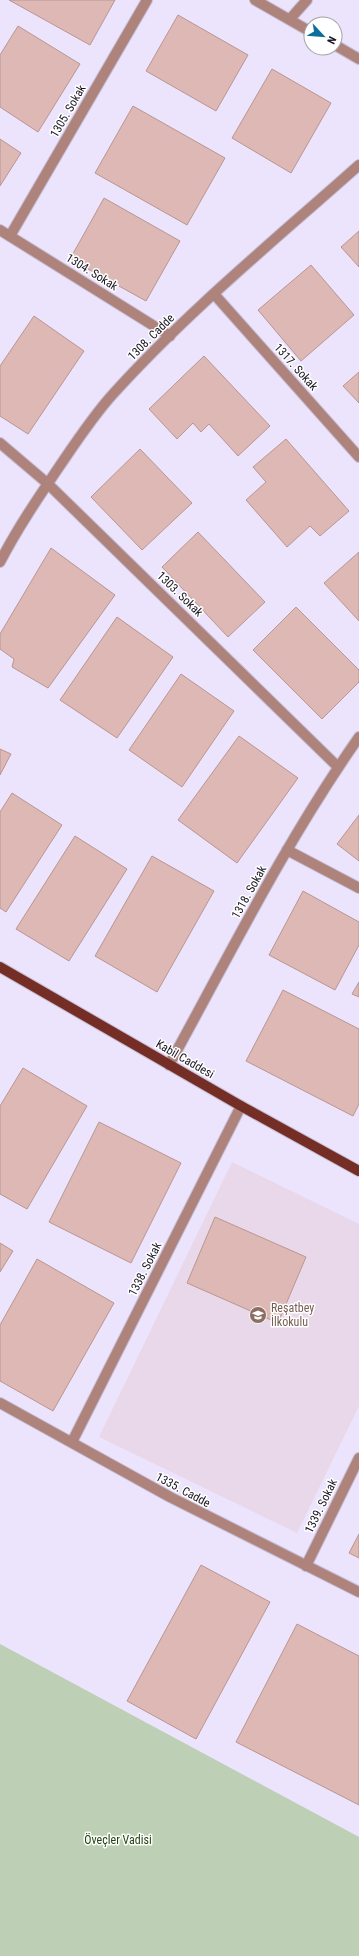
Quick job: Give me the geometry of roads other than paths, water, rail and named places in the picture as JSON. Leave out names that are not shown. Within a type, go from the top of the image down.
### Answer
[{"type":"main road","name":"Kabil Caddesi","points":[[0,967],[241,1106],[359,1171]]},
{"type":"street","name":"1305. Sokak","points":[[10,236],[147,0]]},
{"type":"street","points":[[255,0],[303,27]]},
{"type":"street","points":[[290,19],[307,0]]},
{"type":"street","points":[[343,50],[359,59]]},
{"type":"street","name":"1308. Cadde","points":[[0,562],[25,516],[47,483],[93,419],[113,395],[170,336],[214,294],[359,165]]},
{"type":"street","name":"1304. Sokak","points":[[0,230],[170,336]]},
{"type":"street","name":"1317. Sokak","points":[[214,294],[359,457]]},
{"type":"street","name":"1303. Sokak","points":[[0,443],[47,483],[338,767]]},
{"type":"street","name":"1318. Sokak","points":[[169,1065],[287,850],[338,767],[359,737]]},
{"type":"street","points":[[287,850],[359,888]]},
{"type":"street","name":"1338. Sokak","points":[[72,1442],[241,1106]]},
{"type":"street","name":"1335. Cadde","points":[[0,1402],[170,1497],[359,1592]]},
{"type":"street","name":"1339. Sokak","points":[[306,1566],[359,1458]]},
{"type":"place","name":"Reşatbey İlkokulu","points":[[258,1315]]},
{"type":"park label","name":"Öveçler Vadisi","points":[[118,1840]]}]
